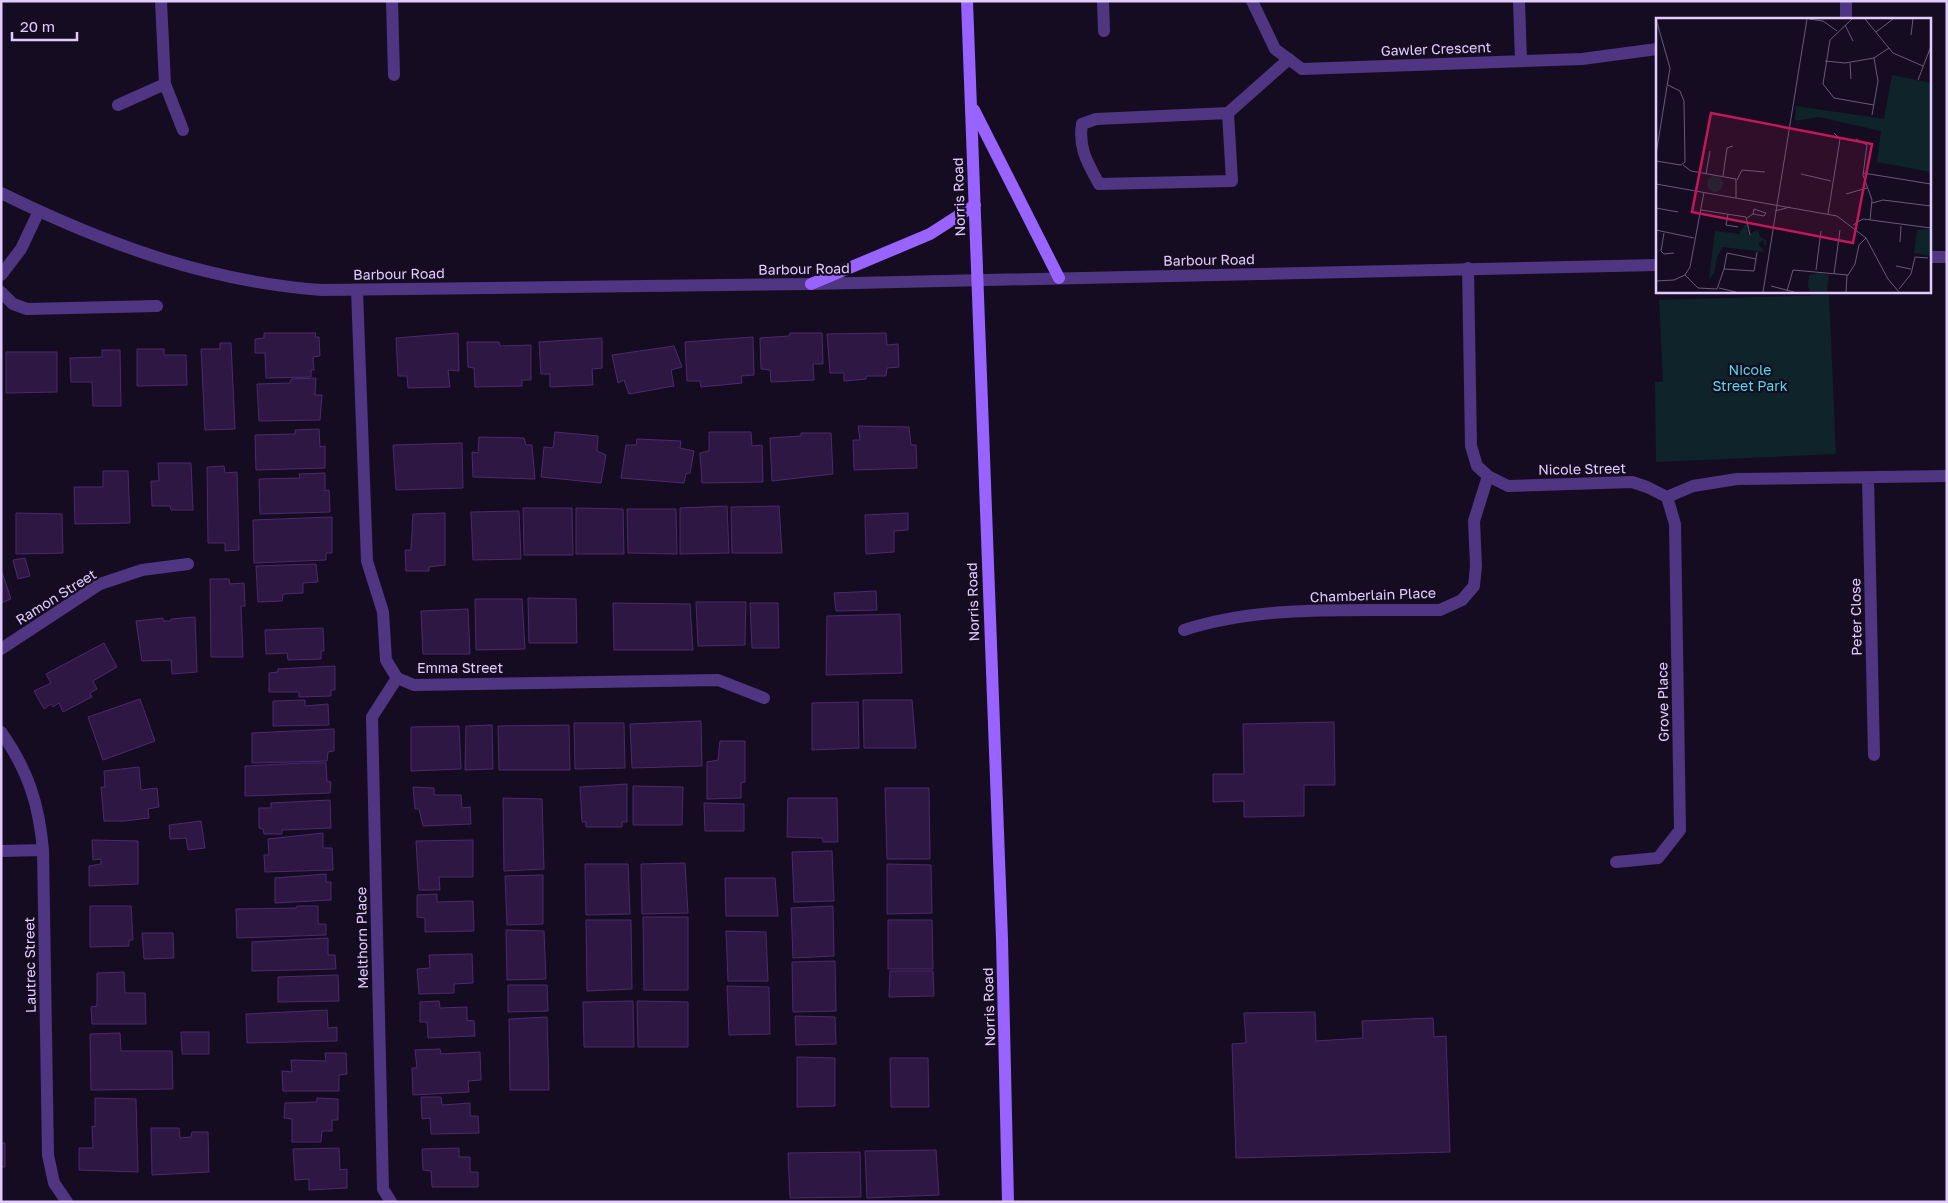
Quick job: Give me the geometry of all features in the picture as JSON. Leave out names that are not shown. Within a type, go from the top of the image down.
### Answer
[{"type":"main road","name":"Norris Road","points":[[967,1],[1002,939],[1008,1202]]},
{"type":"main road","points":[[971,106],[1060,278]]},
{"type":"main road","points":[[811,284],[923,237],[975,205]]},
{"type":"street","points":[[161,1],[165,84],[183,130]]},
{"type":"street","points":[[392,1],[394,75]]},
{"type":"street","points":[[1103,1],[1104,31]]},
{"type":"street","name":"Gawler Crescent","points":[[1252,1],[1275,49],[1302,69],[1582,59],[1656,49]]},
{"type":"street","points":[[1519,1],[1521,61]]},
{"type":"street","points":[[1846,1],[1846,18]]},
{"type":"street","points":[[1228,113],[1232,181],[1099,184],[1083,155],[1080,137],[1082,124],[1096,119],[1228,113],[1288,59]]},
{"type":"street","points":[[118,105],[165,84]]},
{"type":"street","name":"Barbour Road","points":[[1,192],[39,211],[113,243],[222,275],[285,287],[357,290],[811,284],[1656,265]]},
{"type":"street","points":[[1,275],[21,250],[39,211]]},
{"type":"street","points":[[1930,257],[1947,257]]},
{"type":"street","points":[[1468,268],[1471,446],[1477,466],[1488,476]]},
{"type":"street","name":"Emma Street","points":[[357,290],[366,561],[383,612],[386,660],[397,678],[414,684],[718,680],[764,698]]},
{"type":"street","points":[[1,292],[13,304],[27,309],[157,306]]},
{"type":"street","name":"Nicole Street","points":[[1488,476],[1508,486],[1632,482],[1667,497]]},
{"type":"street","name":"Chamberlain Place","points":[[1184,630],[1210,621],[1267,613],[1440,610],[1462,600],[1474,586],[1476,566],[1474,521],[1488,476]]},
{"type":"street","points":[[1667,497],[1693,486],[1737,479],[1947,476]]},
{"type":"street","name":"Peter Close","points":[[1868,478],[1874,755]]},
{"type":"street","name":"Grove Place","points":[[1616,862],[1658,858],[1680,830],[1675,524],[1667,497]]},
{"type":"street","name":"Ramon Street","points":[[1,649],[100,584],[142,570],[188,564]]},
{"type":"street","name":"Melthorn Place","points":[[391,1202],[383,1189],[372,718],[397,678]]},
{"type":"street","name":"Lautrec Street","points":[[1,732],[14,749],[30,781],[40,818],[43,850],[48,1155],[54,1183],[67,1202]]},
{"type":"street","points":[[1,851],[43,850]]},
{"type":"green space","name":"Nicole Street Park","points":[[1829,295],[1836,454],[1656,462],[1655,382],[1663,382],[1659,300]]},
{"type":"building","points":[[264,333],[316,333],[315,337],[319,337],[320,356],[313,357],[314,370],[311,370],[311,377],[266,378],[265,353],[255,353],[255,339],[264,338]]},
{"type":"building","points":[[458,333],[459,371],[448,370],[450,387],[408,388],[407,376],[398,376],[396,338]]},
{"type":"building","points":[[790,333],[822,333],[823,364],[813,364],[814,380],[771,382],[770,370],[761,369],[760,338],[789,336]]},
{"type":"building","points":[[886,333],[887,345],[898,344],[899,367],[887,368],[886,376],[866,376],[866,379],[844,381],[844,373],[830,373],[827,334]]},
{"type":"building","points":[[753,337],[754,375],[741,376],[742,383],[701,387],[700,381],[687,381],[685,342]]},
{"type":"building","points":[[602,338],[602,368],[592,369],[593,385],[550,387],[550,374],[541,374],[539,342]]},
{"type":"building","points":[[467,342],[499,342],[500,346],[531,345],[531,380],[522,380],[522,386],[475,387],[474,368],[468,367]]},
{"type":"building","points":[[220,343],[231,343],[235,429],[205,430],[201,349],[220,349]]},
{"type":"building","points":[[674,346],[682,367],[671,370],[674,386],[629,394],[624,380],[618,383],[612,355]]},
{"type":"building","points":[[137,349],[164,349],[164,355],[186,355],[187,385],[137,386]]},
{"type":"building","points":[[102,350],[120,350],[121,406],[93,406],[92,382],[71,382],[70,358],[102,357]]},
{"type":"building","points":[[6,352],[57,352],[57,392],[6,393]]},
{"type":"building","points":[[316,378],[315,395],[322,395],[320,420],[259,421],[257,384],[290,383],[291,379]]},
{"type":"building","points":[[858,426],[909,427],[911,445],[916,445],[917,468],[854,470],[853,440],[860,440]]},
{"type":"building","points":[[319,429],[320,447],[325,446],[325,468],[256,470],[255,435],[295,434],[295,430]]},
{"type":"building","points":[[555,432],[598,436],[597,451],[606,455],[601,483],[541,477],[544,447],[553,448]]},
{"type":"building","points":[[709,432],[751,432],[752,446],[762,445],[763,482],[702,483],[700,453],[709,451]]},
{"type":"building","points":[[801,433],[831,433],[833,474],[772,481],[770,438],[801,436]]},
{"type":"building","points":[[479,437],[524,438],[526,445],[532,445],[535,479],[473,477],[472,452],[478,453]]},
{"type":"building","points":[[637,439],[681,441],[680,448],[694,451],[690,473],[686,474],[684,483],[621,478],[626,445],[636,445]]},
{"type":"building","points":[[462,443],[463,488],[396,490],[393,445]]},
{"type":"building","points":[[158,463],[191,463],[193,510],[171,510],[170,506],[152,506],[151,481],[159,481]]},
{"type":"building","points":[[224,466],[225,473],[237,472],[239,550],[225,551],[225,543],[208,543],[207,467]]},
{"type":"building","points":[[103,471],[128,471],[130,523],[75,524],[74,487],[103,487]]},
{"type":"building","points":[[325,473],[325,491],[329,490],[330,512],[260,514],[259,479],[300,478],[299,474]]},
{"type":"building","points":[[727,506],[729,553],[680,554],[680,508]]},
{"type":"building","points":[[779,506],[782,553],[732,553],[731,507]]},
{"type":"building","points":[[523,508],[572,508],[573,555],[524,555]]},
{"type":"building","points":[[576,508],[623,509],[624,554],[576,554]]},
{"type":"building","points":[[627,509],[676,509],[677,554],[628,553]]},
{"type":"building","points":[[519,511],[521,559],[473,560],[471,512]]},
{"type":"building","points":[[16,513],[62,514],[63,553],[16,554]]},
{"type":"building","points":[[445,513],[445,565],[429,567],[429,571],[406,571],[405,550],[411,550],[413,514]]},
{"type":"building","points":[[908,513],[908,530],[894,531],[894,552],[866,554],[865,515]]},
{"type":"building","points":[[332,517],[332,553],[326,553],[326,560],[254,563],[253,520]]},
{"type":"building","points":[[25,558],[30,576],[18,579],[13,560]]},
{"type":"building","points":[[316,564],[318,582],[303,583],[303,593],[283,594],[282,601],[258,602],[256,566]]},
{"type":"building","points":[[1,569],[11,599],[1,603]]},
{"type":"building","points":[[210,579],[229,579],[230,584],[244,583],[245,606],[241,606],[243,657],[211,657]]},
{"type":"building","points":[[876,591],[877,610],[836,611],[834,593]]},
{"type":"building","points":[[528,598],[576,599],[577,643],[529,643]]},
{"type":"building","points":[[475,599],[522,599],[525,649],[476,650]]},
{"type":"building","points":[[696,602],[746,602],[745,645],[698,646]]},
{"type":"building","points":[[613,603],[690,604],[693,650],[614,650]]},
{"type":"building","points":[[750,603],[778,603],[779,648],[752,648]]},
{"type":"building","points":[[468,609],[470,654],[423,654],[421,611]]},
{"type":"building","points":[[900,614],[902,673],[826,675],[827,616]]},
{"type":"building","points":[[195,617],[197,672],[172,674],[171,660],[142,661],[136,621],[163,618],[163,621],[171,621],[171,619]]},
{"type":"building","points":[[323,628],[324,651],[321,651],[321,659],[288,660],[287,653],[266,654],[265,630]]},
{"type":"building","points":[[104,643],[117,667],[93,681],[97,689],[90,693],[92,697],[63,712],[59,703],[53,707],[51,704],[44,709],[34,691],[51,683],[46,674]]},
{"type":"building","points":[[335,666],[335,690],[331,690],[331,696],[299,697],[299,692],[269,692],[269,673],[278,672],[278,669]]},
{"type":"building","points":[[140,699],[155,741],[103,760],[88,717]]},
{"type":"building","points":[[305,700],[305,706],[328,704],[329,725],[273,726],[273,701]]},
{"type":"building","points":[[863,700],[912,700],[916,748],[864,748]]},
{"type":"building","points":[[858,702],[859,748],[812,750],[812,703]]},
{"type":"building","points":[[701,721],[702,766],[632,768],[630,724]]},
{"type":"building","points":[[1334,722],[1335,785],[1304,785],[1304,816],[1244,817],[1244,801],[1213,802],[1213,774],[1244,774],[1243,724]]},
{"type":"building","points":[[574,723],[624,723],[625,768],[575,769]]},
{"type":"building","points":[[492,725],[493,769],[465,770],[466,726]]},
{"type":"building","points":[[569,725],[570,770],[499,770],[498,726]]},
{"type":"building","points":[[459,726],[461,769],[411,771],[411,727]]},
{"type":"building","points":[[334,729],[334,751],[328,752],[327,761],[252,763],[252,733]]},
{"type":"building","points":[[720,741],[745,741],[745,782],[741,783],[741,798],[707,799],[707,762],[718,760]]},
{"type":"building","points":[[326,763],[327,781],[331,782],[330,793],[245,796],[245,766]]},
{"type":"building","points":[[139,767],[141,790],[157,788],[159,807],[148,809],[149,818],[104,821],[101,787],[105,787],[104,771]]},
{"type":"building","points":[[627,784],[627,822],[622,822],[622,827],[586,827],[586,822],[582,822],[580,787]]},
{"type":"building","points":[[633,786],[683,787],[682,825],[633,825]]},
{"type":"building","points":[[413,787],[434,788],[434,795],[461,795],[462,808],[470,807],[471,824],[423,826],[419,809],[415,809]]},
{"type":"building","points":[[885,788],[929,788],[930,859],[887,859]]},
{"type":"building","points":[[503,798],[542,799],[544,869],[504,871]]},
{"type":"building","points":[[788,798],[837,798],[838,842],[823,842],[822,838],[787,837]]},
{"type":"building","points":[[330,800],[331,828],[282,830],[282,834],[264,834],[263,829],[259,828],[259,808],[271,808],[271,803]]},
{"type":"building","points":[[704,803],[744,804],[744,831],[705,831]]},
{"type":"building","points":[[201,821],[205,848],[188,850],[186,838],[170,839],[169,825]]},
{"type":"building","points":[[323,833],[323,848],[332,848],[333,870],[265,872],[264,855],[269,855],[268,839]]},
{"type":"building","points":[[92,840],[138,841],[138,884],[89,886],[89,866],[101,864],[101,859],[93,860]]},
{"type":"building","points":[[473,840],[473,877],[439,877],[440,890],[419,890],[416,841]]},
{"type":"building","points":[[832,851],[834,901],[794,902],[792,852]]},
{"type":"building","points":[[685,863],[688,913],[642,914],[641,864]]},
{"type":"building","points":[[585,864],[628,864],[630,914],[586,915]]},
{"type":"building","points":[[887,864],[931,865],[932,913],[887,914]]},
{"type":"building","points":[[326,874],[326,882],[331,882],[331,900],[275,903],[275,878]]},
{"type":"building","points":[[543,875],[543,924],[507,925],[505,876]]},
{"type":"building","points":[[725,878],[775,878],[778,916],[726,916]]},
{"type":"building","points":[[437,894],[437,902],[473,901],[474,931],[425,932],[425,918],[417,917],[417,895]]},
{"type":"building","points":[[90,906],[131,906],[133,940],[129,940],[129,946],[90,947]]},
{"type":"building","points":[[297,906],[318,906],[318,924],[326,924],[326,935],[237,938],[236,909],[296,908]]},
{"type":"building","points":[[833,906],[834,956],[793,958],[791,908]]},
{"type":"building","points":[[643,917],[688,917],[688,990],[644,990]]},
{"type":"building","points":[[586,920],[631,920],[632,989],[587,991]]},
{"type":"building","points":[[888,920],[932,920],[933,969],[888,969]]},
{"type":"building","points":[[506,930],[544,931],[546,979],[507,980]]},
{"type":"building","points":[[726,931],[766,932],[768,981],[728,981]]},
{"type":"building","points":[[142,933],[173,933],[174,958],[144,959]]},
{"type":"building","points":[[328,938],[328,955],[335,955],[336,969],[252,971],[252,942]]},
{"type":"building","points":[[472,954],[473,983],[454,984],[454,993],[419,994],[417,969],[430,968],[429,955]]},
{"type":"building","points":[[835,961],[836,1011],[793,1012],[792,962]]},
{"type":"building","points":[[890,971],[933,971],[934,996],[889,997]]},
{"type":"building","points":[[124,972],[125,993],[145,993],[146,1024],[92,1024],[91,1007],[97,1006],[97,973]]},
{"type":"building","points":[[338,975],[339,1001],[278,1002],[278,977]]},
{"type":"building","points":[[508,985],[547,985],[548,1011],[508,1012]]},
{"type":"building","points":[[727,986],[769,987],[770,1034],[729,1035]]},
{"type":"building","points":[[439,1001],[440,1008],[467,1007],[467,1020],[474,1021],[475,1036],[428,1038],[427,1022],[420,1022],[420,1002]]},
{"type":"building","points":[[633,1001],[634,1047],[584,1047],[583,1002]]},
{"type":"building","points":[[637,1001],[688,1002],[688,1047],[638,1047]]},
{"type":"building","points":[[327,1010],[328,1028],[337,1027],[337,1041],[247,1043],[246,1014]]},
{"type":"building","points":[[1315,1012],[1316,1041],[1363,1038],[1362,1021],[1433,1018],[1434,1037],[1446,1036],[1450,1152],[1236,1158],[1232,1044],[1246,1043],[1244,1013]]},
{"type":"building","points":[[795,1016],[835,1017],[836,1044],[796,1045]]},
{"type":"building","points":[[547,1017],[549,1090],[510,1090],[509,1019]]},
{"type":"building","points":[[181,1032],[209,1032],[209,1054],[182,1054]]},
{"type":"building","points":[[120,1033],[121,1051],[172,1051],[173,1089],[91,1090],[90,1034]]},
{"type":"building","points":[[440,1049],[441,1054],[480,1052],[481,1080],[468,1081],[469,1092],[413,1095],[412,1068],[417,1068],[415,1050]]},
{"type":"building","points":[[325,1053],[346,1053],[347,1074],[339,1075],[339,1091],[283,1091],[282,1071],[292,1072],[291,1060],[326,1061]]},
{"type":"building","points":[[797,1057],[835,1058],[835,1106],[797,1107]]},
{"type":"building","points":[[890,1058],[928,1058],[929,1107],[891,1107]]},
{"type":"building","points":[[421,1097],[441,1097],[442,1105],[470,1103],[470,1116],[478,1116],[479,1133],[431,1134],[430,1118],[422,1119]]},
{"type":"building","points":[[95,1098],[136,1099],[138,1172],[79,1170],[79,1148],[93,1148],[92,1126],[95,1127]]},
{"type":"building","points":[[317,1098],[338,1099],[338,1120],[332,1120],[332,1131],[322,1131],[321,1142],[292,1142],[292,1119],[284,1118],[285,1103],[317,1102]]},
{"type":"building","points":[[151,1128],[179,1128],[180,1138],[191,1137],[192,1132],[208,1132],[209,1172],[152,1175]]},
{"type":"building","points":[[1,1143],[5,1143],[5,1167],[1,1167]]},
{"type":"building","points":[[339,1148],[340,1170],[347,1169],[347,1188],[309,1190],[309,1179],[295,1180],[293,1149]]},
{"type":"building","points":[[459,1148],[459,1157],[470,1157],[470,1172],[478,1172],[478,1187],[432,1187],[431,1171],[423,1170],[422,1149]]},
{"type":"building","points":[[936,1150],[939,1195],[867,1198],[865,1151]]},
{"type":"building","points":[[860,1152],[861,1197],[790,1198],[788,1153]]}]
